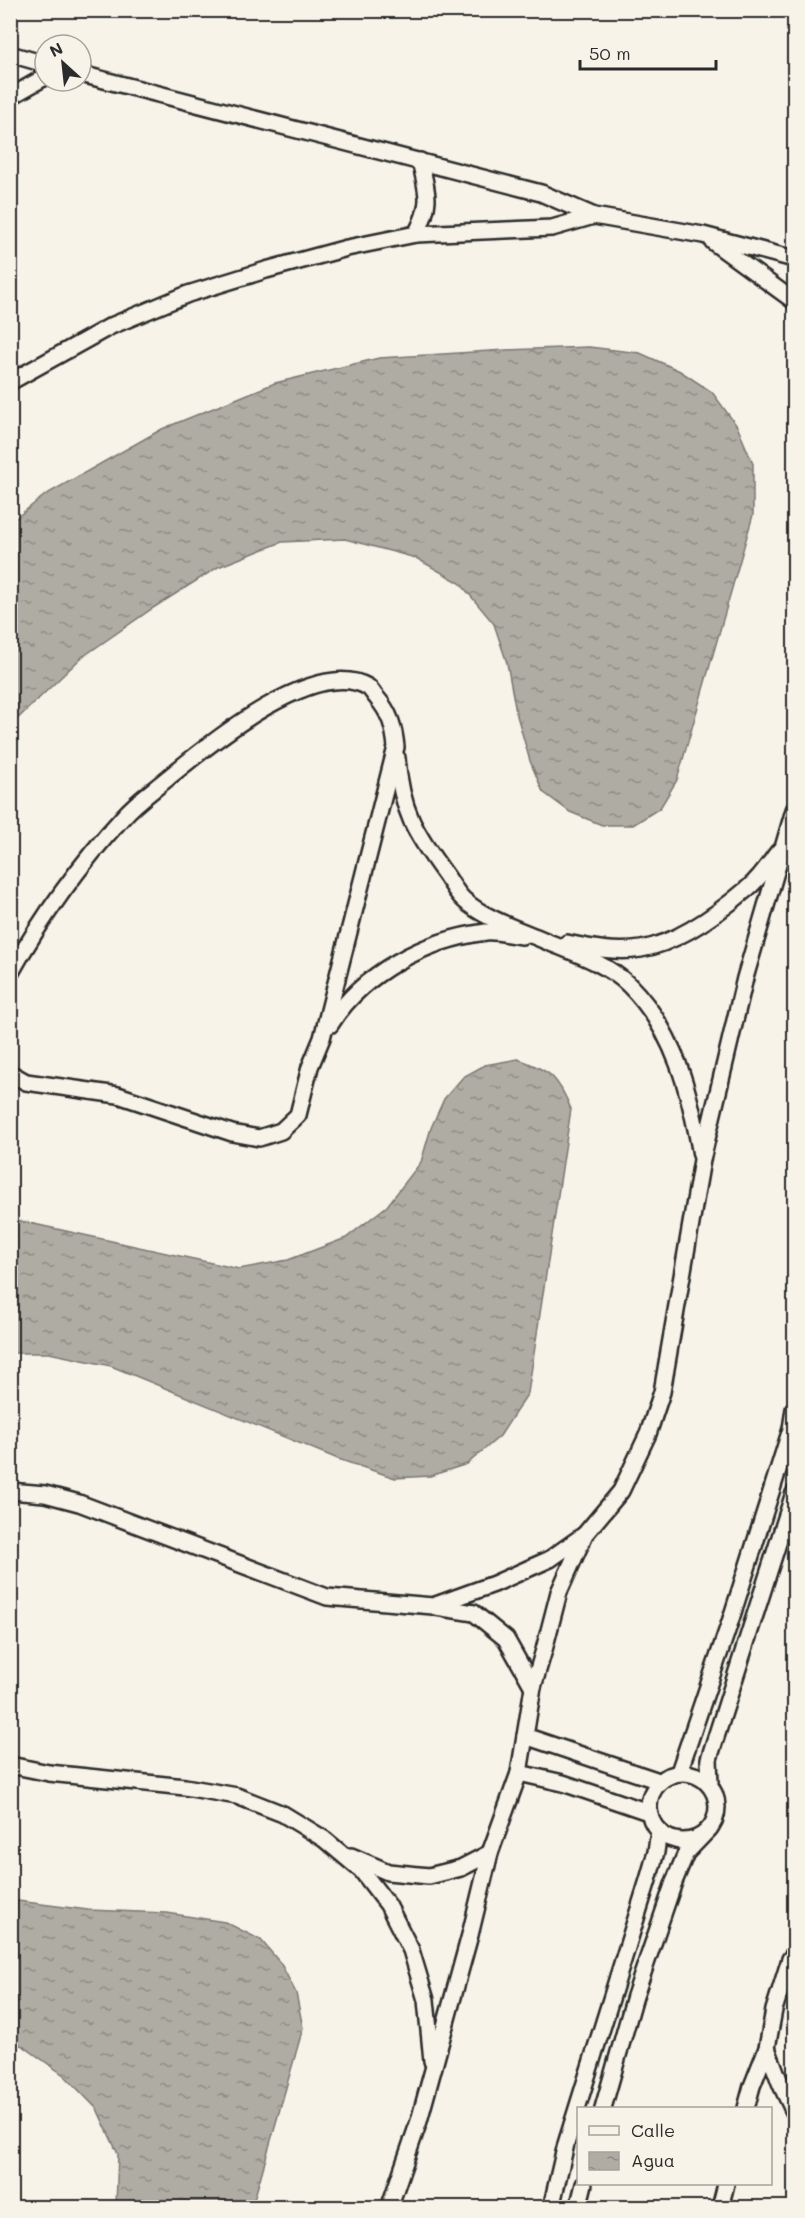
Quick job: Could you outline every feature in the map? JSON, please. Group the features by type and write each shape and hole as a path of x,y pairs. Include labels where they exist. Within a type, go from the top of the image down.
{"street":[{"path":"10,54 33,61"},
{"path":"93,77 541,193 594,216 703,235 795,259"},
{"path":"10,97 33,84"},
{"path":"416,234 426,214 428,194 420,161"},
{"path":"10,382 111,326 188,294 289,263 346,248 416,234 552,228 594,216"},
{"path":"703,235 795,301"},
{"path":"10,974 75,874 126,813 193,757 263,708 293,692 320,683 346,681 368,688 392,718 404,807 417,833 464,900 489,916 602,965 628,984 645,1004 676,1055 688,1090 702,1160"},
{"path":"10,1073 26,1082 118,1095 232,1133 260,1138 281,1131 298,1116 310,1067 322,1038 396,747"},
{"path":"433,1606 494,1584 532,1567 550,1558 585,1534 621,1491 648,1434 662,1392 702,1160 745,978 795,810"},
{"path":"322,1038 341,1006 372,978 408,955 451,940 488,932 537,938 599,950 640,949 667,941 704,921 749,887 782,848"},
{"path":"679,1772 730,1622 791,1429 795,1409"},
{"path":"10,1491 45,1494 79,1503 327,1597 433,1606 474,1613 506,1639 532,1688"},
{"path":"710,1784 709,1759 795,1493"},
{"path":"389,2208 419,2121 490,1853 519,1773 532,1688 559,1592 585,1534"},
{"path":"525,1736 659,1781"},
{"path":"10,1765 49,1773 185,1787 237,1796 283,1814 336,1849 361,1870 388,1905 411,1950 426,2000 433,2070"},
{"path":"604,2107 635,1996 674,1882 687,1853 710,1828 716,1818 718,1806 716,1795 710,1784 701,1777 679,1772 659,1781 652,1790 648,1812 658,1831 668,1838 679,1841 701,1836 710,1828"},
{"path":"519,1773 563,1783 648,1812"},
{"path":"577,2107 648,1880 658,1831"},
{"path":"336,1849 388,1872 429,1876 461,1868 490,1853"},
{"path":"747,2107 767,2048 774,2010 790,1959 795,1954"},
{"path":"767,2048 780,2085 795,2112"},
{"path":"551,2208 577,2109"},
{"path":"578,2208 584,2185"},
{"path":"720,2208 726,2185"}],"water":[{"path":"589,347 640,353 680,371 712,392 737,426 753,464 753,515 677,780 660,808 633,825 602,825 570,812 543,792 530,761 516,712 507,663 494,624 460,583 416,558 345,539 282,542 218,567 153,608 81,658 11,725 11,522 45,495 162,429 275,383 379,358"},
{"path":"518,1059 552,1076 562,1089 571,1109 528,1393 500,1436 467,1464 430,1476 395,1478 338,1459 111,1366 49,1353 11,1353 11,1219 239,1269 288,1260 346,1238 387,1206 421,1162 431,1128 444,1099 463,1077 485,1065"},
{"path":"10,1900 88,1910 167,1913 225,1922 261,1940 281,1964 296,1993 303,2028 252,2207 116,2207 118,2154 97,2109 65,2076 23,2046 11,2042"}]}
